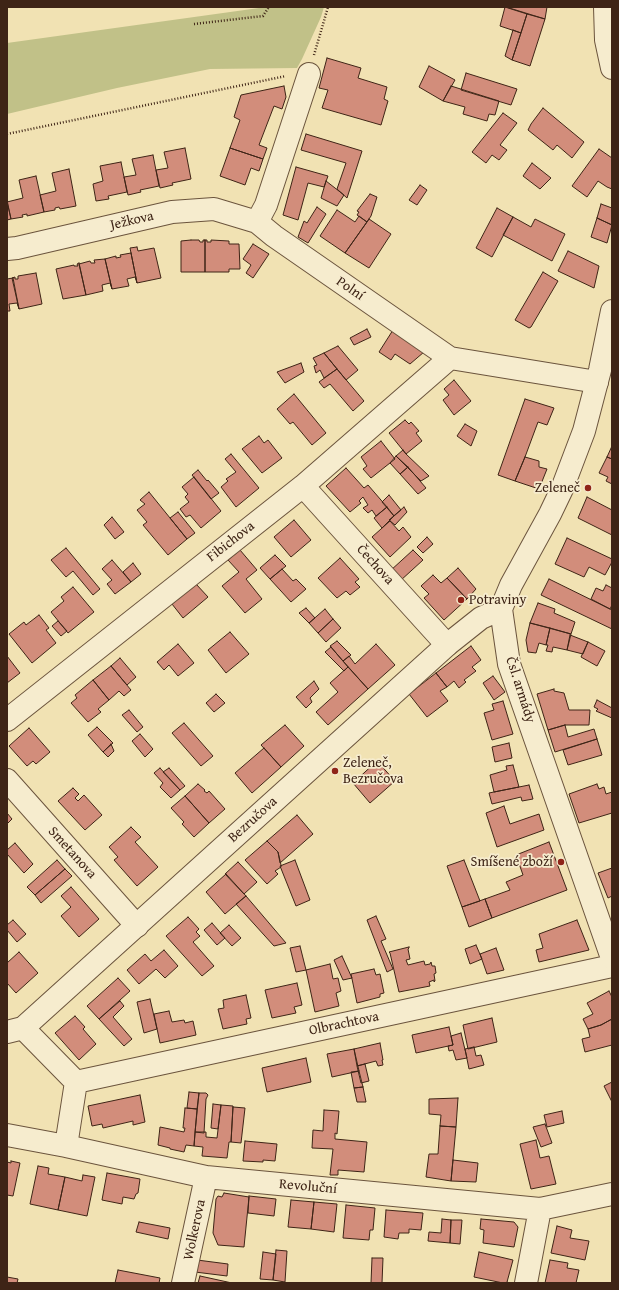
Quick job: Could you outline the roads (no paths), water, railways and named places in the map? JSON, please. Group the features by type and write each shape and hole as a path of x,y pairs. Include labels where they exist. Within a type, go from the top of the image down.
{"street":[{"path":"605,7 606,40 612,68"},
{"path":"257,222 266,205 309,74"},
{"name":"Ježkova","path":"7,249 17,248 172,212 214,209 257,222"},
{"name":"Polní","path":"257,222 274,236 450,358 605,386"},
{"path":"501,609 511,585 562,489 584,431 605,386 612,311"},
{"name":"Fibichova","path":"7,720 303,486 450,358"},
{"name":"Čechova","path":"303,486 447,645"},
{"name":"Bezručova","path":"15,1030 137,926 447,645 481,618 501,609"},
{"name":"Čsl. armády","path":"501,609 509,664 612,958"},
{"name":"Smetanova","path":"7,780 137,926"},
{"name":"Olbrachtova","path":"76,1082 612,966"},
{"path":"15,1030 76,1082 66,1146"},
{"name":"Revoluční","path":"7,1135 66,1146 206,1177 540,1209 612,1194"},
{"name":"Wolkerova","path":"183,1283 206,1177"},
{"path":"526,1283 540,1209"}],"place":[{"name":"Zeleneč","path":"588,488"},
{"name":"Potraviny","path":"461,600"},
{"name":"Zeleneč, Bezručova","path":"335,771"},
{"name":"Smíšené zboží","path":"561,862"}]}
